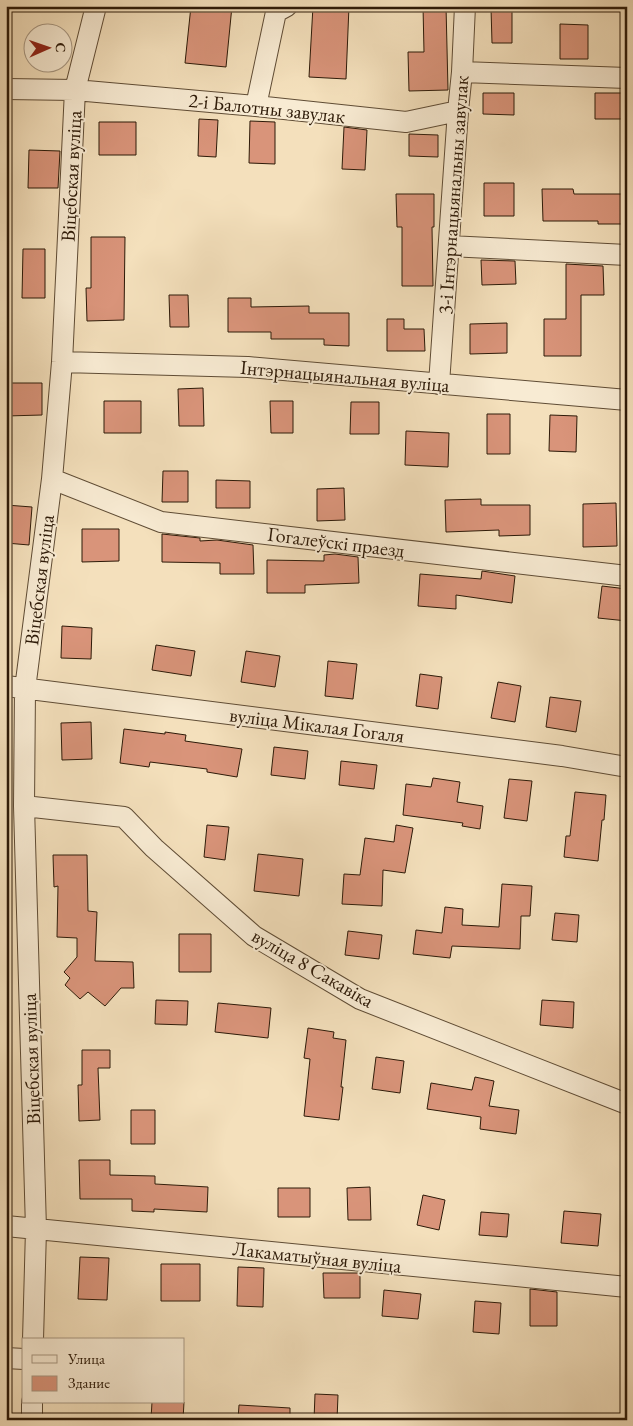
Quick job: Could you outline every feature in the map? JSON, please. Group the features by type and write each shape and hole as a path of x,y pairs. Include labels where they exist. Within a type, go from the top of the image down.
{"street":[{"name":"Віцебская вуліца","path":"33,1338 36,1229 24,806 16,688 52,479 62,362 75,90 96,6"},
{"path":"256,106 276,12 287,6"},
{"name":"3-і Інтэрнацыянальны завулак","path":"439,384 462,72 465,6"},
{"path":"462,72 627,78"},
{"path":"6,89 75,90"},
{"name":"2-і Балотны завулак","path":"75,90 406,122 458,111"},
{"path":"449,246 627,255"},
{"name":"Інтэрнацыянальная вуліца","path":"62,362 248,367 627,400"},
{"name":"Гогалеўскі праезд","path":"52,479 160,522 627,576"},
{"name":"вуліца Мікалая Гогаля","path":"16,688 562,756 627,767"},
{"name":"вуліца 8 Сакавіка","path":"24,806 124,817 154,848 254,936 360,1000 627,1104"},
{"name":"Лакаматыўная вуліца","path":"6,1226 627,1287"},
{"path":"6,1358 22,1358"},
{"path":"32,1404 32,1420"}],"building":[{"path":"191,6 232,6 226,67 185,63"},
{"path":"313,6 349,6 346,79 309,77"},
{"path":"423,6 446,6 448,90 409,91 408,52 424,52"},
{"path":"512,7 512,43 492,43 491,8"},
{"path":"560,24 588,25 588,59 560,59"},
{"path":"483,93 514,93 514,115 483,114"},
{"path":"595,93 627,93 627,119 595,119"},
{"path":"199,119 218,120 216,157 198,156"},
{"path":"250,121 275,122 275,164 249,163"},
{"path":"99,122 136,122 136,155 99,155"},
{"path":"344,127 367,130 365,170 342,169"},
{"path":"409,134 438,135 438,157 409,156"},
{"path":"29,150 60,151 58,188 28,188"},
{"path":"484,183 514,183 514,216 484,216"},
{"path":"542,189 573,189 574,194 623,194 623,224 598,224 598,221 543,221"},
{"path":"396,194 434,194 434,227 432,227 433,286 402,286 402,227 397,227"},
{"path":"91,237 125,237 124,320 87,321 86,288 91,288"},
{"path":"23,249 45,249 45,298 22,298"},
{"path":"481,260 515,261 516,284 482,285"},
{"path":"566,264 603,266 604,295 581,295 581,356 544,356 544,319 566,319"},
{"path":"169,295 188,295 189,327 170,327"},
{"path":"228,298 251,298 251,307 309,306 309,313 349,313 349,346 324,345 324,339 271,339 271,332 228,332"},
{"path":"387,319 404,319 404,329 424,329 425,351 387,351"},
{"path":"507,323 507,353 470,354 470,324"},
{"path":"6,383 42,383 42,415 6,416"},
{"path":"203,388 204,426 179,426 178,389"},
{"path":"104,401 141,401 141,433 104,433"},
{"path":"270,401 293,401 293,433 271,433"},
{"path":"351,402 379,402 379,434 350,434"},
{"path":"487,414 510,414 510,454 487,454"},
{"path":"550,415 577,416 576,452 549,451"},
{"path":"406,431 449,433 448,467 405,465"},
{"path":"163,471 188,471 188,502 162,502"},
{"path":"216,480 250,481 250,508 216,508"},
{"path":"344,488 345,520 317,521 317,489"},
{"path":"481,499 481,505 530,505 530,535 499,536 499,530 446,532 445,500"},
{"path":"616,503 617,546 583,547 583,504"},
{"path":"6,505 32,507 29,545 6,543"},
{"path":"82,529 119,529 119,561 82,562"},
{"path":"162,534 200,538 200,541 217,540 253,545 254,574 220,574 220,563 162,562"},
{"path":"335,554 358,557 359,583 305,585 305,593 267,593 267,560 324,561 324,555"},
{"path":"482,571 515,576 512,603 456,595 456,609 418,606 420,574 481,579"},
{"path":"602,586 627,589 627,621 598,618"},
{"path":"62,626 92,628 91,659 61,658"},
{"path":"156,645 195,651 191,676 152,670"},
{"path":"246,651 280,656 275,687 241,682"},
{"path":"328,661 357,664 353,699 325,696"},
{"path":"420,674 442,677 438,709 416,706"},
{"path":"498,682 521,686 515,722 491,718"},
{"path":"550,697 581,701 576,732 546,727"},
{"path":"91,722 92,759 62,760 61,723"},
{"path":"124,729 186,735 185,741 242,749 237,777 207,772 207,769 150,762 149,767 120,763"},
{"path":"274,747 308,751 305,779 271,775"},
{"path":"341,761 377,765 374,789 339,785"},
{"path":"433,778 460,782 457,802 483,806 480,829 462,826 463,823 403,815 406,784 431,787"},
{"path":"509,779 532,781 527,821 504,818"},
{"path":"575,792 606,795 598,861 564,857 566,836 570,836"},
{"path":"207,825 229,827 225,860 204,857"},
{"path":"396,825 413,828 405,873 383,870 382,906 342,904 344,874 360,875 365,838 394,842"},
{"path":"258,854 303,859 299,896 254,891"},
{"path":"53,855 87,855 88,911 97,912 95,961 133,962 134,988 121,988 105,1006 88,992 80,999 65,985 70,978 64,972 77,957 77,938 57,937 58,886 54,887"},
{"path":"502,884 532,886 530,916 521,916 520,949 452,946 450,958 413,954 416,930 442,933 445,907 463,909 462,925 499,927"},
{"path":"555,913 579,915 577,942 552,940"},
{"path":"348,931 382,935 379,959 345,955"},
{"path":"179,934 211,934 211,972 179,972"},
{"path":"156,1000 188,1001 187,1025 155,1024"},
{"path":"542,1000 574,1002 573,1028 540,1025"},
{"path":"218,1003 271,1008 268,1038 215,1032"},
{"path":"308,1028 334,1032 333,1038 346,1040 339,1120 304,1116 310,1059 304,1058"},
{"path":"82,1050 110,1050 110,1068 98,1068 100,1120 79,1121 78,1085 82,1085"},
{"path":"376,1057 404,1061 400,1093 372,1089"},
{"path":"475,1077 494,1081 489,1106 519,1110 516,1134 480,1129 481,1117 427,1109 431,1083 472,1090"},
{"path":"131,1110 155,1110 155,1144 131,1144"},
{"path":"79,1160 110,1160 110,1175 155,1176 155,1184 208,1187 207,1212 154,1209 154,1212 132,1211 132,1199 80,1199"},
{"path":"370,1187 371,1220 348,1220 347,1188"},
{"path":"278,1188 310,1188 310,1217 278,1217"},
{"path":"423,1195 445,1200 439,1230 417,1225"},
{"path":"564,1211 601,1214 598,1246 561,1243"},
{"path":"481,1212 509,1214 507,1237 479,1235"},
{"path":"80,1257 109,1258 107,1300 78,1299"},
{"path":"161,1264 200,1264 200,1301 161,1301"},
{"path":"238,1267 264,1268 263,1307 237,1306"},
{"path":"323,1273 360,1273 360,1298 324,1298"},
{"path":"530,1289 557,1292 557,1326 530,1326"},
{"path":"384,1290 421,1294 418,1319 382,1316"},
{"path":"475,1301 501,1303 499,1334 473,1332"},
{"path":"315,1394 338,1395 337,1420 314,1420"},
{"path":"152,1404 184,1404 183,1420 151,1419"},
{"path":"239,1405 290,1408 290,1420 238,1420"}]}
